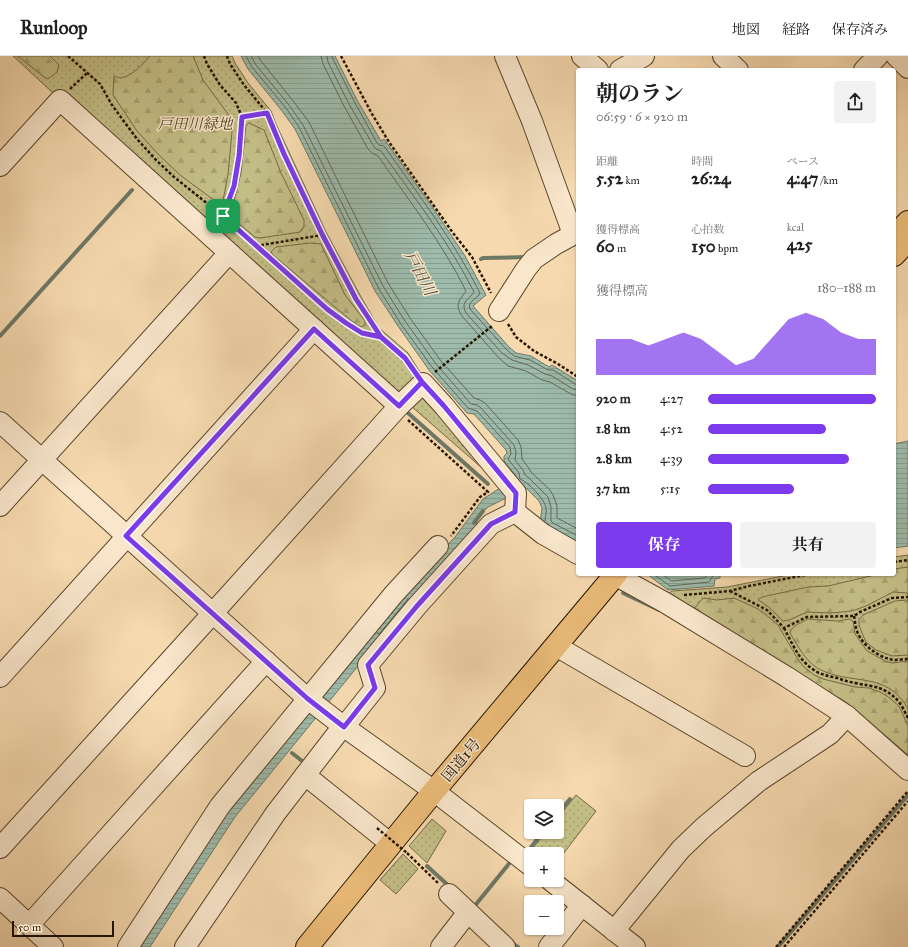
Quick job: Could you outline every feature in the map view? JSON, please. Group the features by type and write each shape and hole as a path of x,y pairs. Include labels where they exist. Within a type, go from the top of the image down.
{"highway":[{"path":"896,235 908,222"},
{"path":"896,253 908,240"},
{"name":"国道1号","path":"307,947 399,849 434,792 613,576"}],"street":[{"path":"498,316 526,269 534,259 543,252 576,233 505,56"},
{"path":"582,56 596,68"},
{"path":"623,68 644,56"},
{"path":"866,68 878,56"},
{"path":"896,56 908,68"},
{"path":"0,166 60,100 314,329 397,407"},
{"path":"0,506 229,252"},
{"path":"0,676 314,329"},
{"path":"0,848 397,407 427,379 444,406 543,534 576,553"},
{"path":"0,422 315,704 524,861"},
{"path":"185,947 275,814 343,726 375,688 368,665 417,606 491,524 512,495"},
{"path":"128,947 220,806 315,704 393,595 438,546"},
{"path":"618,576 787,677 847,716 908,770"},
{"path":"556,646 745,756"},
{"path":"29,925 266,661"},
{"path":"614,931 681,849 704,826 759,781 830,734 847,716"},
{"path":"305,775 399,849"},
{"path":"559,887 635,947"},
{"path":"449,894 505,947"},
{"path":"0,898 53,947"},
{"path":"549,947 582,905"},
{"path":"441,947 468,912"}],"path":[{"path":"68,56 100,84 112,105 137,140 174,177 223,216 327,309 362,333 381,337"},
{"path":"204,56 207,64 220,85 236,103 242,117 239,156 234,186 223,216"},
{"path":"227,56 230,64 244,85 267,113 284,154 322,234 356,299 381,337 427,379 498,316"},
{"path":"341,56 389,142 472,257 484,280 498,316 516,337 534,351 576,376"},
{"path":"60,100 87,73"},
{"path":"242,117 267,113"},
{"path":"256,246 322,234"},
{"path":"397,407 488,492 480,497 445,543 438,546"},
{"path":"896,562 908,560"},
{"path":"664,602 676,596 730,591 800,576"},
{"path":"730,591 767,610 784,628 804,662 814,670 824,675 882,689 900,703 908,718"},
{"path":"784,628 807,617 854,616 892,598 908,597"},
{"path":"854,616 856,630 864,644 877,654 891,660 908,659"},
{"path":"776,947 908,791"},
{"path":"784,947 908,801"},
{"path":"377,828 449,894"}],"green space":[{"name":"戸田川緑地","path":"13,56 232,56 248,83 271,111 326,232 379,328 408,353 423,377 498,482 54,94"},
{"path":"18,56 50,56 59,65 57,72 48,79"},
{"path":"150,56 193,56 203,80 233,121 228,174 223,201 218,203 180,175 159,155 137,131 113,95 114,76 121,78 129,75"},
{"path":"249,123 264,130 281,173 304,220 304,227 300,232 260,238 255,237 232,218 231,213 241,173 246,125"},
{"path":"310,243 321,244 345,295 365,321 365,325 361,327 353,322 271,252 276,247"},
{"path":"908,555 908,757 662,598 672,591 727,587 783,576 896,576 896,557"},
{"path":"908,567 908,593 893,592 866,606 852,611 831,613 807,612 783,621 758,600 762,597 808,587 828,586 870,576 896,576 896,569"},
{"path":"704,598 717,600 734,598 758,609 778,625 803,666 814,675 823,679 855,687 869,688 887,696 899,706 908,726 908,755 846,702 695,614 695,608"},
{"path":"895,601 908,601 908,655 892,656 876,650 866,642 859,625 859,620 863,615"},
{"path":"808,619 838,621 849,619 853,621 855,634 867,651 885,661 892,663 908,661 908,709 899,697 890,689 868,681 831,674 814,666 802,653 790,633 795,626"},
{"path":"576,795 596,811 564,853 564,847 534,847 540,839 564,839 564,810"},
{"path":"432,819 446,831 427,863 409,846"},
{"path":"403,854 418,869 396,894 380,880"}],"water":[{"name":"戸田川","path":"241,56 335,56 357,100 381,141 384,139 465,256 486,295 473,306 516,353 531,356 549,367 552,365 576,380 576,545 540,523 542,508 539,501 522,484 508,497 488,507 476,519 480,525 402,612 235,817 150,947 137,947 225,809 395,601 455,537 483,499 516,476 504,461 504,456 507,453 506,450 474,414 467,413 429,370 398,326 375,291 295,129 248,69"},
{"path":"908,441 908,546 896,548 896,444"},
{"path":"650,576 720,576 720,578 715,579 714,586 668,590"}],"waterway":[{"path":"0,336 132,190"},
{"path":"481,259 527,257"},
{"path":"408,413 488,484"},
{"path":"474,523 483,511"},
{"path":"623,593 659,610"},
{"path":"292,753 306,764"},
{"path":"778,947 908,795"},
{"path":"564,806 570,799"},
{"path":"531,847 537,839"},
{"path":"473,908 512,860"},
{"path":"427,866 450,887"},
{"path":"510,942 518,947"}],"route":[{"path":"223,216 234,186 239,156 242,117 267,113 284,154 322,234 356,299 381,337 405,358 422,382 444,406 516,493 515,512 491,524 417,606 368,665 375,688 344,727 308,699 126,536 314,329 399,406 422,382 405,358 381,337 362,333 327,309 223,216"}]}
